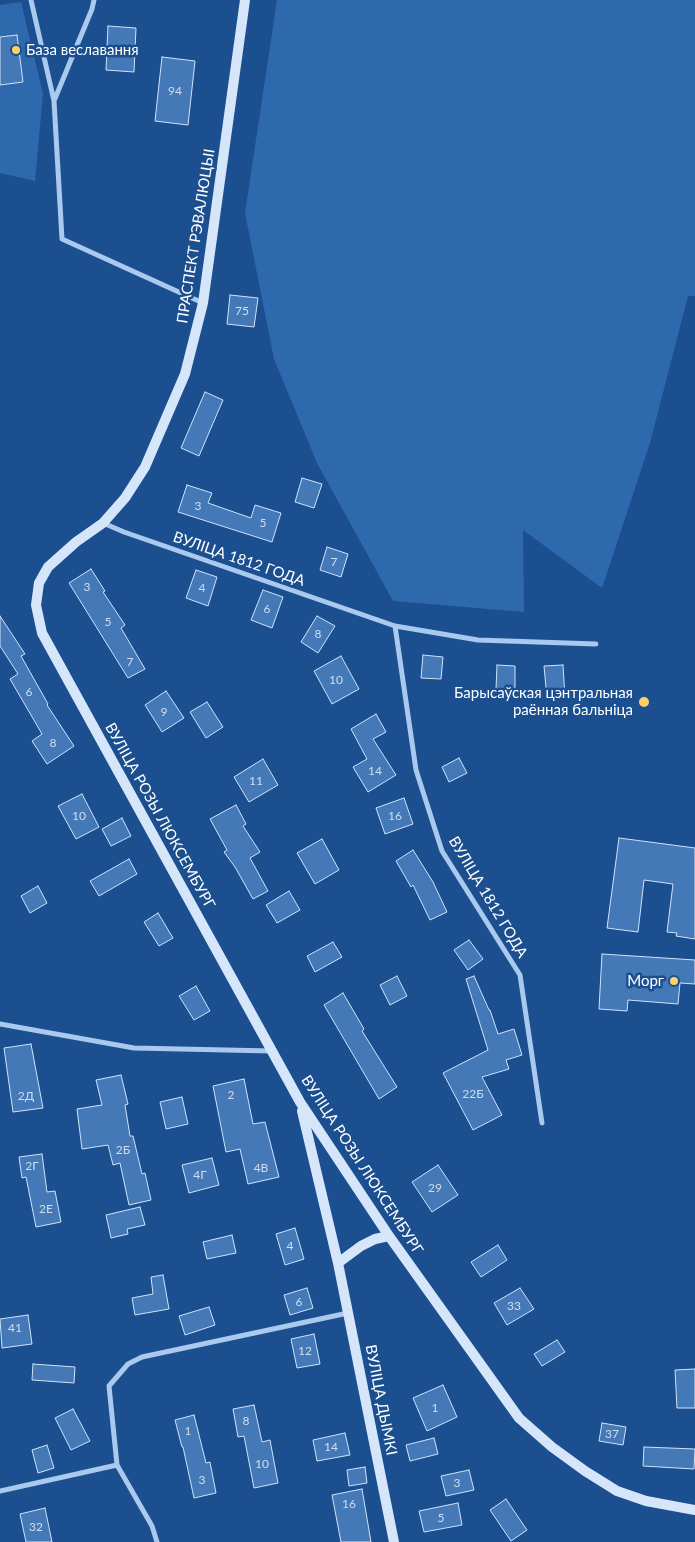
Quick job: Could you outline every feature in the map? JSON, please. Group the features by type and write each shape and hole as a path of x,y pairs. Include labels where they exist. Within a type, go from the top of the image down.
{"main road":[{"name":"ПРАСПЕКТ РЭВАЛЮЦЫІ","path":"36,605 39,583 48,567 76,542 103,523 126,498 145,467 185,374 203,303 245,0"},
{"name":"ВУЛІЦА РОЗЫ ЛЮКСЕМБУРГ","path":"36,605 42,633 300,1102 389,1236 519,1418 552,1447 585,1472 617,1492 646,1501 695,1510"},
{"name":"ВУЛІЦА ДЫМКІ","path":"300,1102 338,1264 394,1542"},
{"path":"338,1264 361,1246 389,1236"}],"street":[{"path":"31,0 54,101 62,239 203,303"},
{"path":"54,101 94,0"},
{"name":"ВУЛІЦА 1812 ГОДА","path":"103,523 124,532 395,626 478,640 596,644"},
{"name":"ВУЛІЦА 1812 ГОДА","path":"395,626 416,770 442,851 520,975 542,1123"},
{"path":"0,1024 134,1048 272,1051"},
{"path":"157,1542 152,1526 117,1465 109,1386 128,1364 142,1357 348,1313"},
{"path":"0,1491 117,1465"}],"shaded area":[{"path":"277,0 695,0 695,296 688,296 650,443 602,588 523,530 524,612 393,601 317,463 274,359 245,213"},
{"name":"База веславання","path":"21,2 43,94 35,181 0,173 0,5"}],"building":[{"path":"108,26 136,28 134,72 106,70"},
{"path":"17,35 23,82 0,85 0,37"},
{"path":"162,57 195,61 188,125 155,121"},
{"path":"230,295 258,298 254,327 227,324"},
{"path":"205,392 223,400 199,456 181,448"},
{"path":"302,478 322,484 314,508 295,502"},
{"path":"187,485 212,493 208,503 251,518 255,505 281,513 272,542 178,512"},
{"path":"327,547 348,554 341,577 320,570"},
{"path":"91,569 105,591 103,592 125,625 121,628 145,669 128,678 69,583"},
{"path":"196,570 217,577 208,606 186,598"},
{"path":"263,590 283,597 272,628 251,620"},
{"path":"0,616 25,654 21,656 47,705 74,746 47,764 32,741 42,734 10,679 18,674 0,646"},
{"path":"317,616 335,626 318,653 301,642"},
{"path":"423,655 443,657 441,679 421,678"},
{"path":"341,656 359,689 332,704 314,671"},
{"path":"497,665 515,666 515,690 496,689"},
{"path":"563,665 565,698 547,699 544,666"},
{"path":"166,691 184,718 162,732 145,705"},
{"path":"207,702 223,727 206,738 190,712"},
{"path":"376,714 386,732 373,739 396,775 368,792 353,767 367,759 351,729"},
{"path":"459,758 467,773 449,782 442,767"},
{"path":"263,759 278,785 249,802 234,777"},
{"path":"82,794 99,827 76,839 58,806"},
{"path":"404,798 413,824 385,834 376,808"},
{"path":"236,805 246,824 243,826 260,852 250,858 268,891 253,899 224,852 227,850 210,819"},
{"path":"122,818 131,836 111,846 102,829"},
{"path":"619,838 695,848 695,939 676,936 677,933 667,932 673,884 644,880 638,932 607,928"},
{"path":"322,839 339,870 315,884 297,853"},
{"path":"413,850 433,882 447,912 430,920 413,885 411,887 396,861"},
{"path":"129,859 137,874 99,896 90,881"},
{"path":"38,886 47,903 30,913 21,896"},
{"path":"289,891 300,910 277,923 266,905"},
{"path":"158,913 173,938 159,946 144,922"},
{"path":"469,940 483,959 468,970 454,950"},
{"path":"333,942 342,957 315,972 307,956"},
{"name":"Морг","path":"602,954 695,960 695,984 680,983 678,1004 628,1000 627,1011 599,1009"},
{"path":"397,976 407,996 390,1005 380,985"},
{"path":"474,976 490,1010 498,1034 514,1029 522,1055 506,1060 509,1069 482,1077 502,1115 473,1130 443,1073 488,1050 466,979"},
{"path":"196,986 210,1011 194,1020 179,996"},
{"path":"343,993 364,1029 362,1031 397,1087 379,1099 324,1005"},
{"path":"31,1044 43,1108 13,1112 4,1048"},
{"path":"121,1075 128,1104 125,1105 130,1136 133,1136 142,1174 145,1173 151,1200 129,1205 120,1163 113,1165 108,1145 82,1149 77,1109 102,1105 96,1080"},
{"path":"244,1079 253,1124 265,1122 279,1177 248,1184 240,1149 226,1152 213,1086"},
{"path":"182,1097 188,1124 166,1129 160,1102"},
{"path":"42,1154 47,1192 55,1191 61,1222 36,1227 26,1177 22,1178 19,1157"},
{"path":"212,1158 219,1185 189,1193 182,1165"},
{"path":"438,1165 458,1195 432,1212 412,1182"},
{"path":"140,1207 145,1225 127,1229 128,1234 111,1238 106,1215"},
{"path":"295,1228 304,1259 285,1265 276,1234"},
{"path":"232,1235 236,1253 207,1259 203,1242"},
{"path":"498,1245 507,1260 481,1277 471,1262"},
{"path":"163,1275 169,1309 135,1315 132,1298 153,1294 151,1277"},
{"path":"307,1288 313,1308 290,1315 284,1295"},
{"path":"520,1288 534,1309 507,1325 494,1303"},
{"path":"209,1307 215,1325 185,1335 179,1316"},
{"path":"28,1315 32,1344 2,1348 0,1319"},
{"path":"314,1334 320,1364 297,1368 291,1339"},
{"path":"557,1340 565,1352 542,1366 534,1354"},
{"path":"33,1364 75,1367 74,1383 32,1380"},
{"path":"695,1369 695,1408 677,1408 675,1370"},
{"path":"443,1385 457,1417 427,1431 413,1398"},
{"path":"254,1405 262,1442 270,1440 278,1483 254,1488 244,1436 238,1437 233,1409"},
{"path":"73,1409 90,1441 71,1450 55,1418"},
{"path":"194,1415 206,1463 210,1462 216,1493 194,1498 175,1420"},
{"path":"602,1423 626,1427 623,1445 599,1441"},
{"path":"345,1433 350,1455 317,1461 313,1440"},
{"path":"434,1438 438,1454 410,1461 406,1445"},
{"path":"47,1445 54,1468 38,1473 32,1450"},
{"path":"644,1447 695,1449 694,1469 643,1466"},
{"path":"365,1467 367,1483 349,1486 347,1470"},
{"path":"469,1470 474,1490 446,1496 441,1476"},
{"path":"362,1489 371,1542 341,1542 332,1495"},
{"path":"506,1499 527,1530 511,1541 490,1510"},
{"path":"458,1503 462,1525 424,1532 419,1511"},
{"path":"45,1508 52,1542 26,1542 20,1514"}],"place":[{"name":"База веславання","path":"16,50"},
{"name":"Барысаўская цэнтральная раённая бальніца","path":"644,702"},
{"name":"Морг","path":"674,981"}]}
